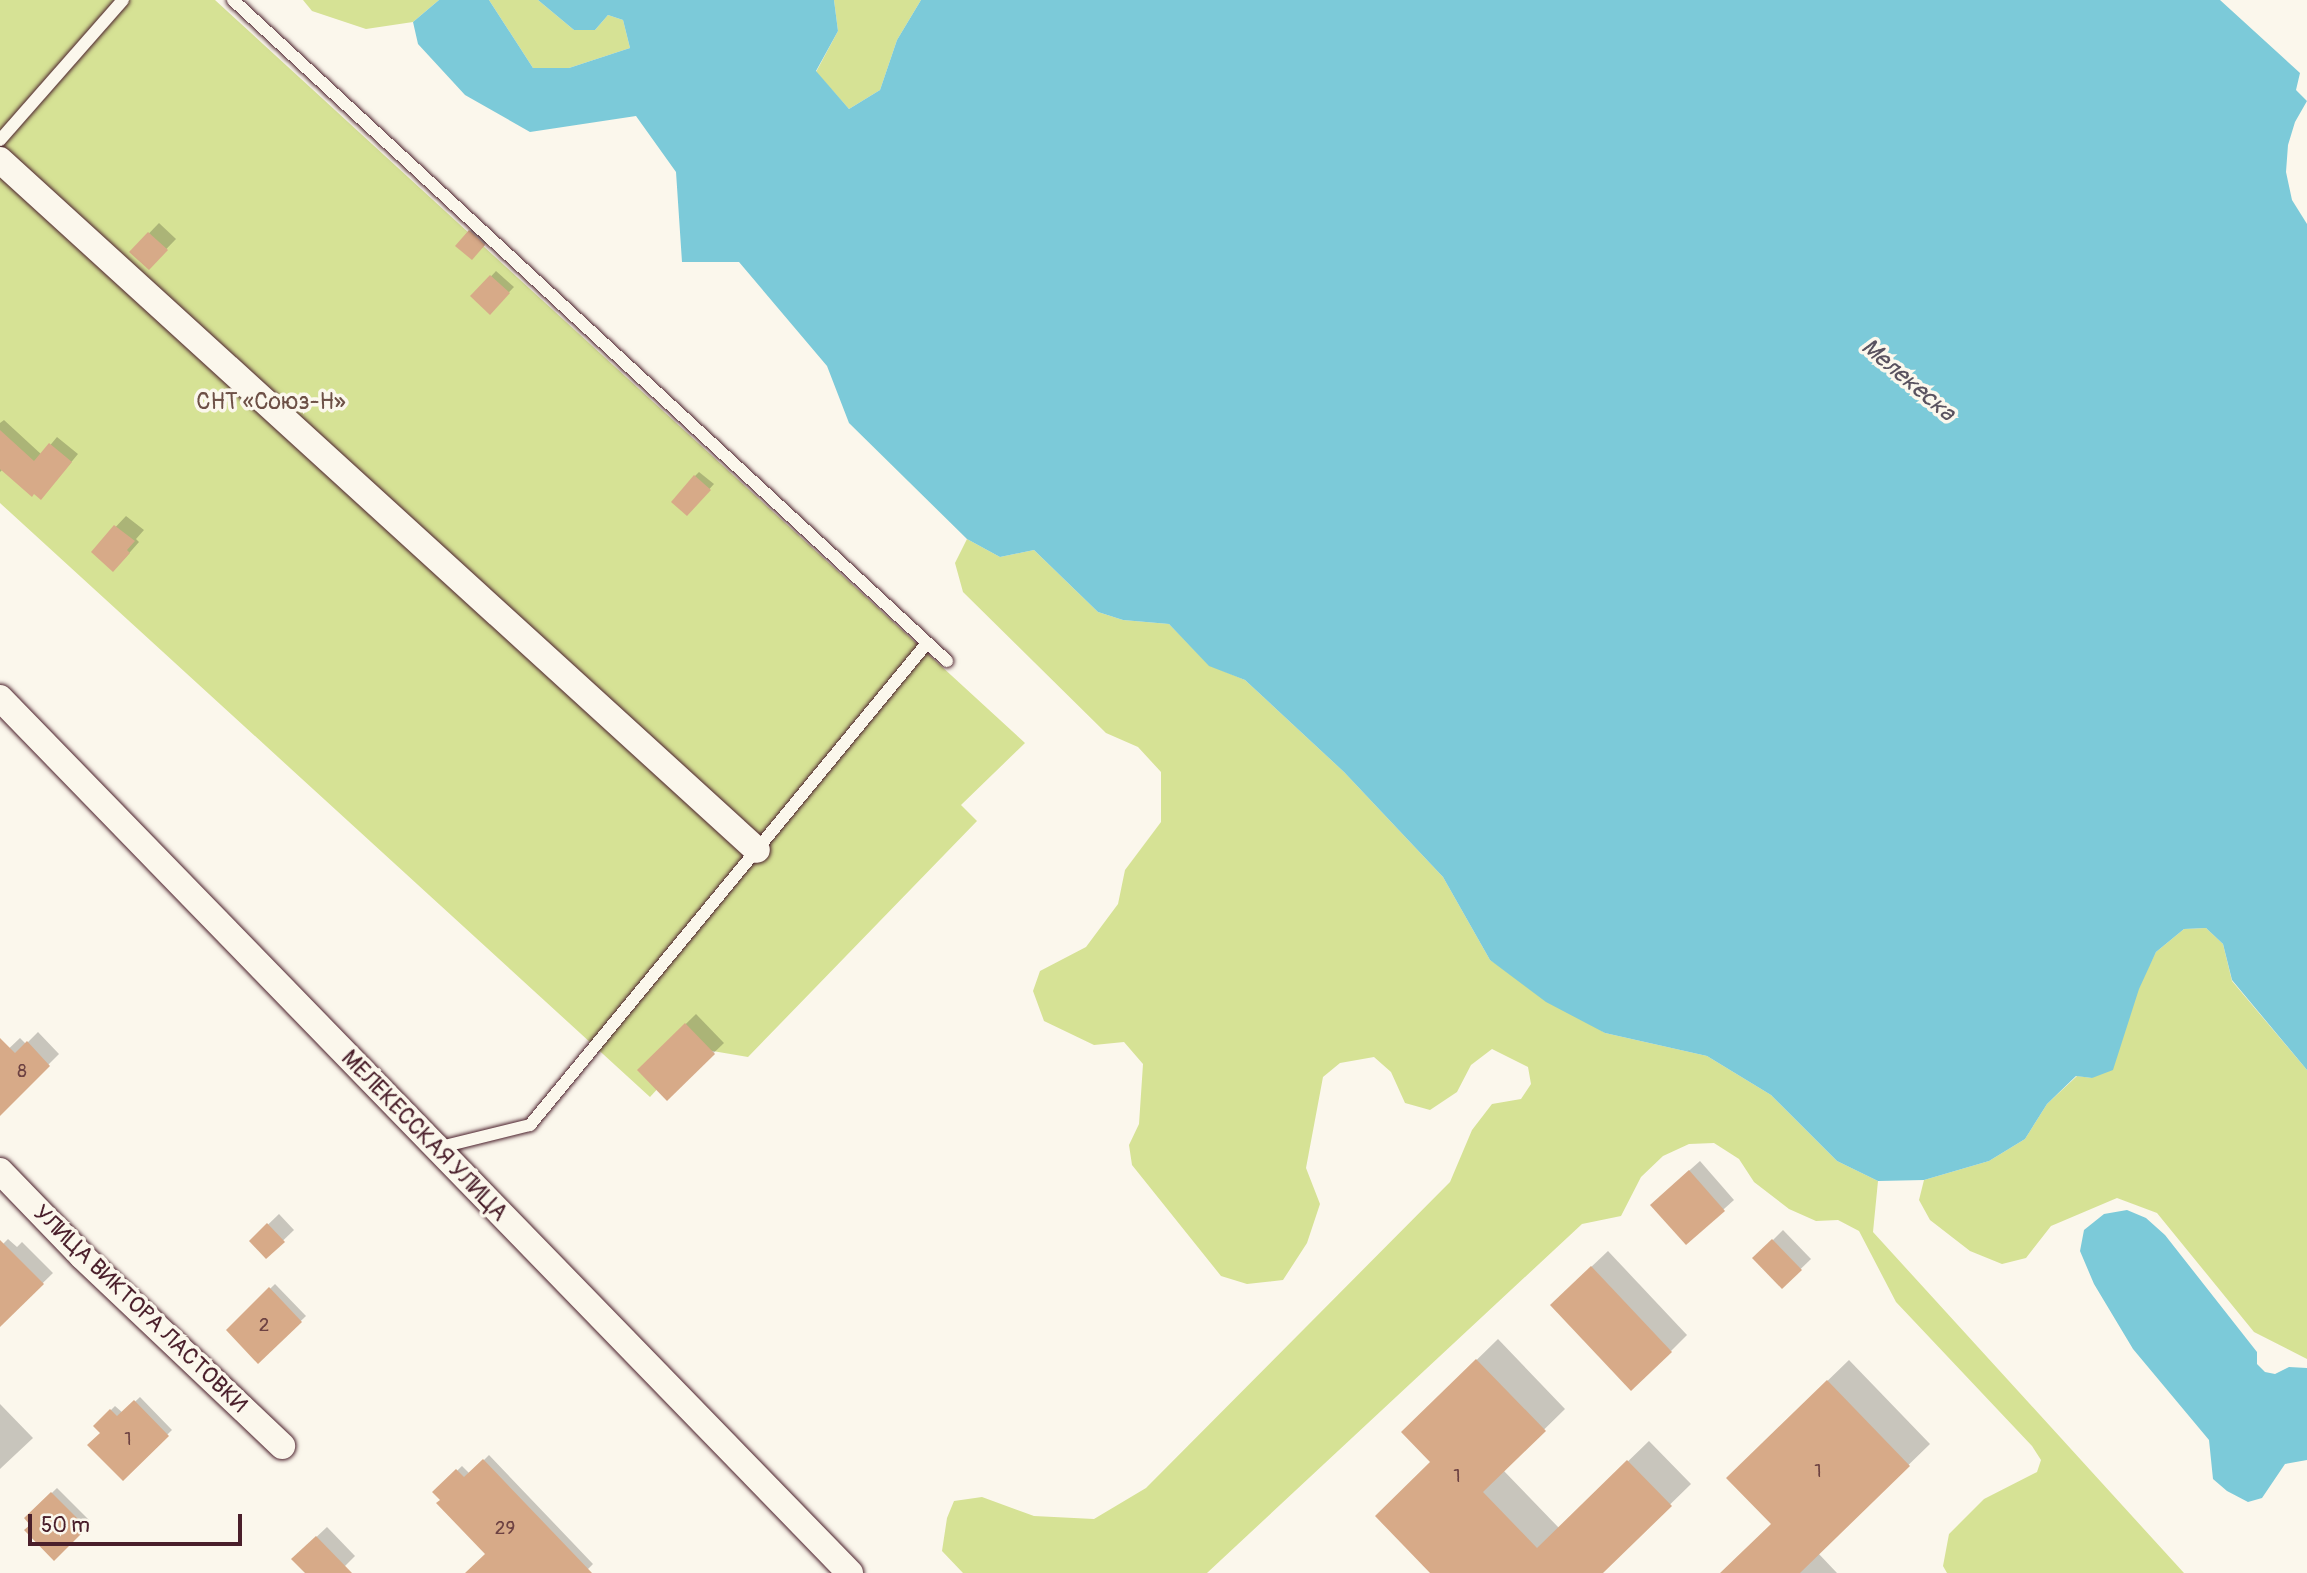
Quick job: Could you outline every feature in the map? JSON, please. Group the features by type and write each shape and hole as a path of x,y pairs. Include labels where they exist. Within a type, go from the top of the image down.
{"street":[{"path":"0,160 757,850"},
{"name":"МЕЛЕКЕССКАЯ УЛИЦА","path":"0,698 850,1573"},
{"name":"УЛИЦА ВИКТОРА ЛАСТОВКИ","path":"0,1171 82,1256 282,1446"}],"lane":[{"path":"0,140 123,0"},
{"path":"233,0 947,661"},
{"path":"436,1148 530,1125 927,643"}],"green space":[{"name":"СНТ «Союз-Н»","path":"0,0 215,0 1025,743 961,805 977,821 748,1057 695,1048 650,1097 0,503"},
{"path":"303,0 439,0 413,22 366,29 312,11"},
{"path":"489,0 538,0 574,30 595,30 608,15 623,20 630,48 569,68 533,68"},
{"path":"834,0 921,0 897,40 880,90 849,109 816,72 838,31"},
{"path":"967,539 1000,557 1034,550 1098,612 1123,620 1169,624 1209,665 1245,680 1344,772 1443,877 1490,960 1605,1033 1707,1056 1771,1095 1837,1161 1878,1181 1873,1232 2184,1573 1947,1573 1943,1566 1949,1534 1984,1499 2037,1472 2041,1460 2032,1446 1896,1302 1859,1231 1838,1220 1816,1221 1789,1209 1754,1182 1739,1159 1714,1143 1689,1144 1663,1156 1641,1177 1621,1216 1582,1224 1207,1573 963,1573 942,1551 947,1518 954,1501 982,1497 1034,1516 1094,1519 1146,1488 1450,1182 1472,1130 1492,1104 1521,1099 1531,1084 1528,1067 1492,1049 1471,1065 1457,1092 1430,1110 1405,1103 1391,1072 1374,1057 1340,1063 1323,1077 1306,1168 1320,1204 1307,1243 1283,1280 1247,1284 1221,1276 1132,1165 1129,1145 1139,1124 1143,1064 1124,1042 1094,1045 1044,1021 1033,991 1040,971 1086,947 1118,904 1125,870 1161,822 1161,772 1138,747 1106,733 963,592 955,563"},
{"path":"2206,928 2223,944 2232,981 2307,1070 2307,1359 2254,1332 2157,1213 2117,1198 2051,1226 2026,1258 2002,1264 1970,1251 1930,1220 1919,1200 1924,1180 1989,1161 2025,1139 2047,1104 2077,1076 2092,1078 2156,952 2184,929"}],"water":[{"name":"Мелекеска","path":"439,0 489,0 533,68 569,68 630,48 623,20 608,15 595,30 574,30 538,0 834,0 838,31 816,71 849,109 880,90 897,40 921,0 2220,0 2300,73 2296,90 2307,101 2295,122 2288,145 2286,172 2292,200 2307,224 2307,1070 2232,980 2223,944 2206,928 2184,929 2156,952 2139,989 2113,1070 2092,1078 2076,1076 2047,1104 2025,1139 1989,1161 1924,1180 1878,1181 1837,1161 1771,1095 1707,1056 1605,1033 1546,1002 1490,960 1443,877 1344,772 1245,680 1209,666 1169,624 1123,620 1098,612 1034,550 1000,557 967,539 849,423 827,366 739,262 682,262 676,172 636,116 530,132 465,95 418,44 413,22"},
{"path":"2127,1210 2146,1218 2165,1235 2257,1352 2257,1364 2265,1372 2275,1374 2289,1367 2307,1368 2307,1460 2285,1464 2262,1498 2248,1502 2227,1491 2213,1479 2209,1440 2133,1349 2094,1284 2080,1251 2084,1230 2104,1214"}],"building":[{"path":"469,230 485,245 472,260 455,246"},
{"path":"148,232 168,250 149,270 129,252"},
{"path":"490,275 510,293 490,315 470,296"},
{"path":"0,430 34,461 49,443 72,462 41,500 34,494 32,497 0,469"},
{"path":"694,475 711,490 687,516 671,502"},
{"path":"114,525 135,541 127,550 130,553 113,572 91,552"},
{"path":"685,1023 715,1054 667,1101 637,1070"},
{"path":"0,1038 15,1053 27,1041 50,1066 0,1116"},
{"path":"1689,1170 1725,1211 1686,1245 1650,1205"},
{"path":"267,1223 285,1242 266,1259 249,1241"},
{"path":"1772,1239 1802,1270 1782,1289 1752,1258"},
{"path":"0,1240 44,1284 0,1327"},
{"path":"1591,1266 1672,1352 1631,1391 1550,1305"},
{"path":"269,1287 302,1322 258,1364 226,1330"},
{"path":"1476,1359 1546,1431 1483,1492 1537,1548 1627,1460 1672,1506 1603,1573 1430,1573 1375,1516 1430,1462 1401,1432"},
{"path":"1827,1380 1910,1466 1800,1573 1720,1573 1771,1524 1726,1478"},
{"path":"134,1400 169,1436 123,1481 87,1445 100,1433 93,1426 110,1409 117,1416"},
{"path":"483,1459 592,1573 465,1573 485,1554 436,1503 440,1500 432,1492 456,1469 464,1477"},
{"path":"51,1492 87,1528 54,1561 24,1530 30,1525 24,1518"},
{"path":"316,1536 352,1573 305,1573 291,1559"}]}
